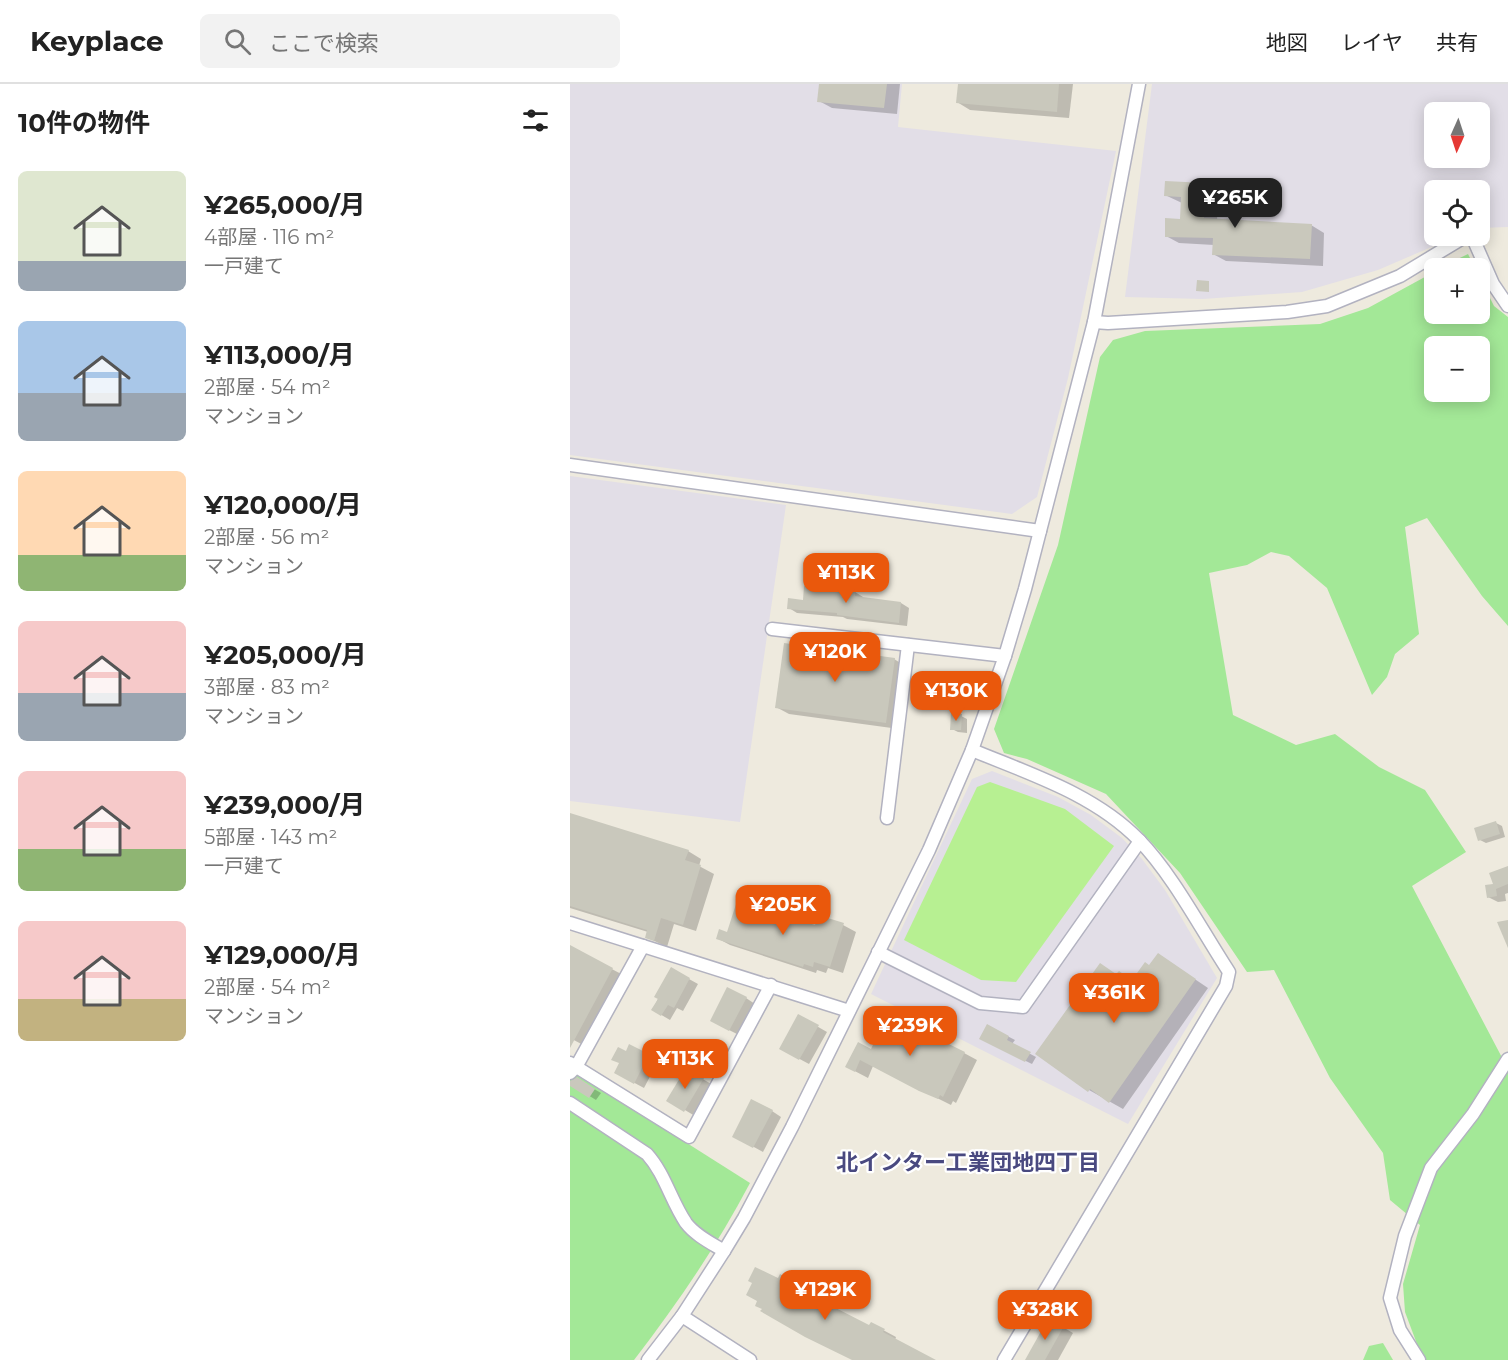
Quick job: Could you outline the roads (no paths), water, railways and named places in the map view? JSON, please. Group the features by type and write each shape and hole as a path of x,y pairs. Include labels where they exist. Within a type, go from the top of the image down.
{"street":[{"path":"648,1360 682,1316 744,1218 792,1127 929,850 972,750 1005,656 1094,322 1139,84"},
{"path":"1094,322 1287,312 1328,306 1400,276 1450,246"},
{"path":"1476,246 1493,284 1508,306"},
{"path":"570,465 1040,531"},
{"path":"772,629 1005,656"},
{"path":"887,818 908,645"},
{"path":"972,750 1076,794 1119,822 1140,841 1163,869 1229,972 1226,986 1004,1360"},
{"path":"878,952 980,1002 1023,1007 1140,841"},
{"path":"570,923 849,1011"},
{"path":"643,946 572,1067 689,1137 771,986"},
{"path":"1419,1360 1400,1330 1390,1298 1405,1236 1431,1168 1473,1114 1508,1059"},
{"path":"570,1103 647,1154 656,1164 687,1224 697,1234 723,1251"},
{"path":"682,1316 750,1360"}],"district":[{"name":"北インター工業団地四丁目","path":"968,1162"}]}
